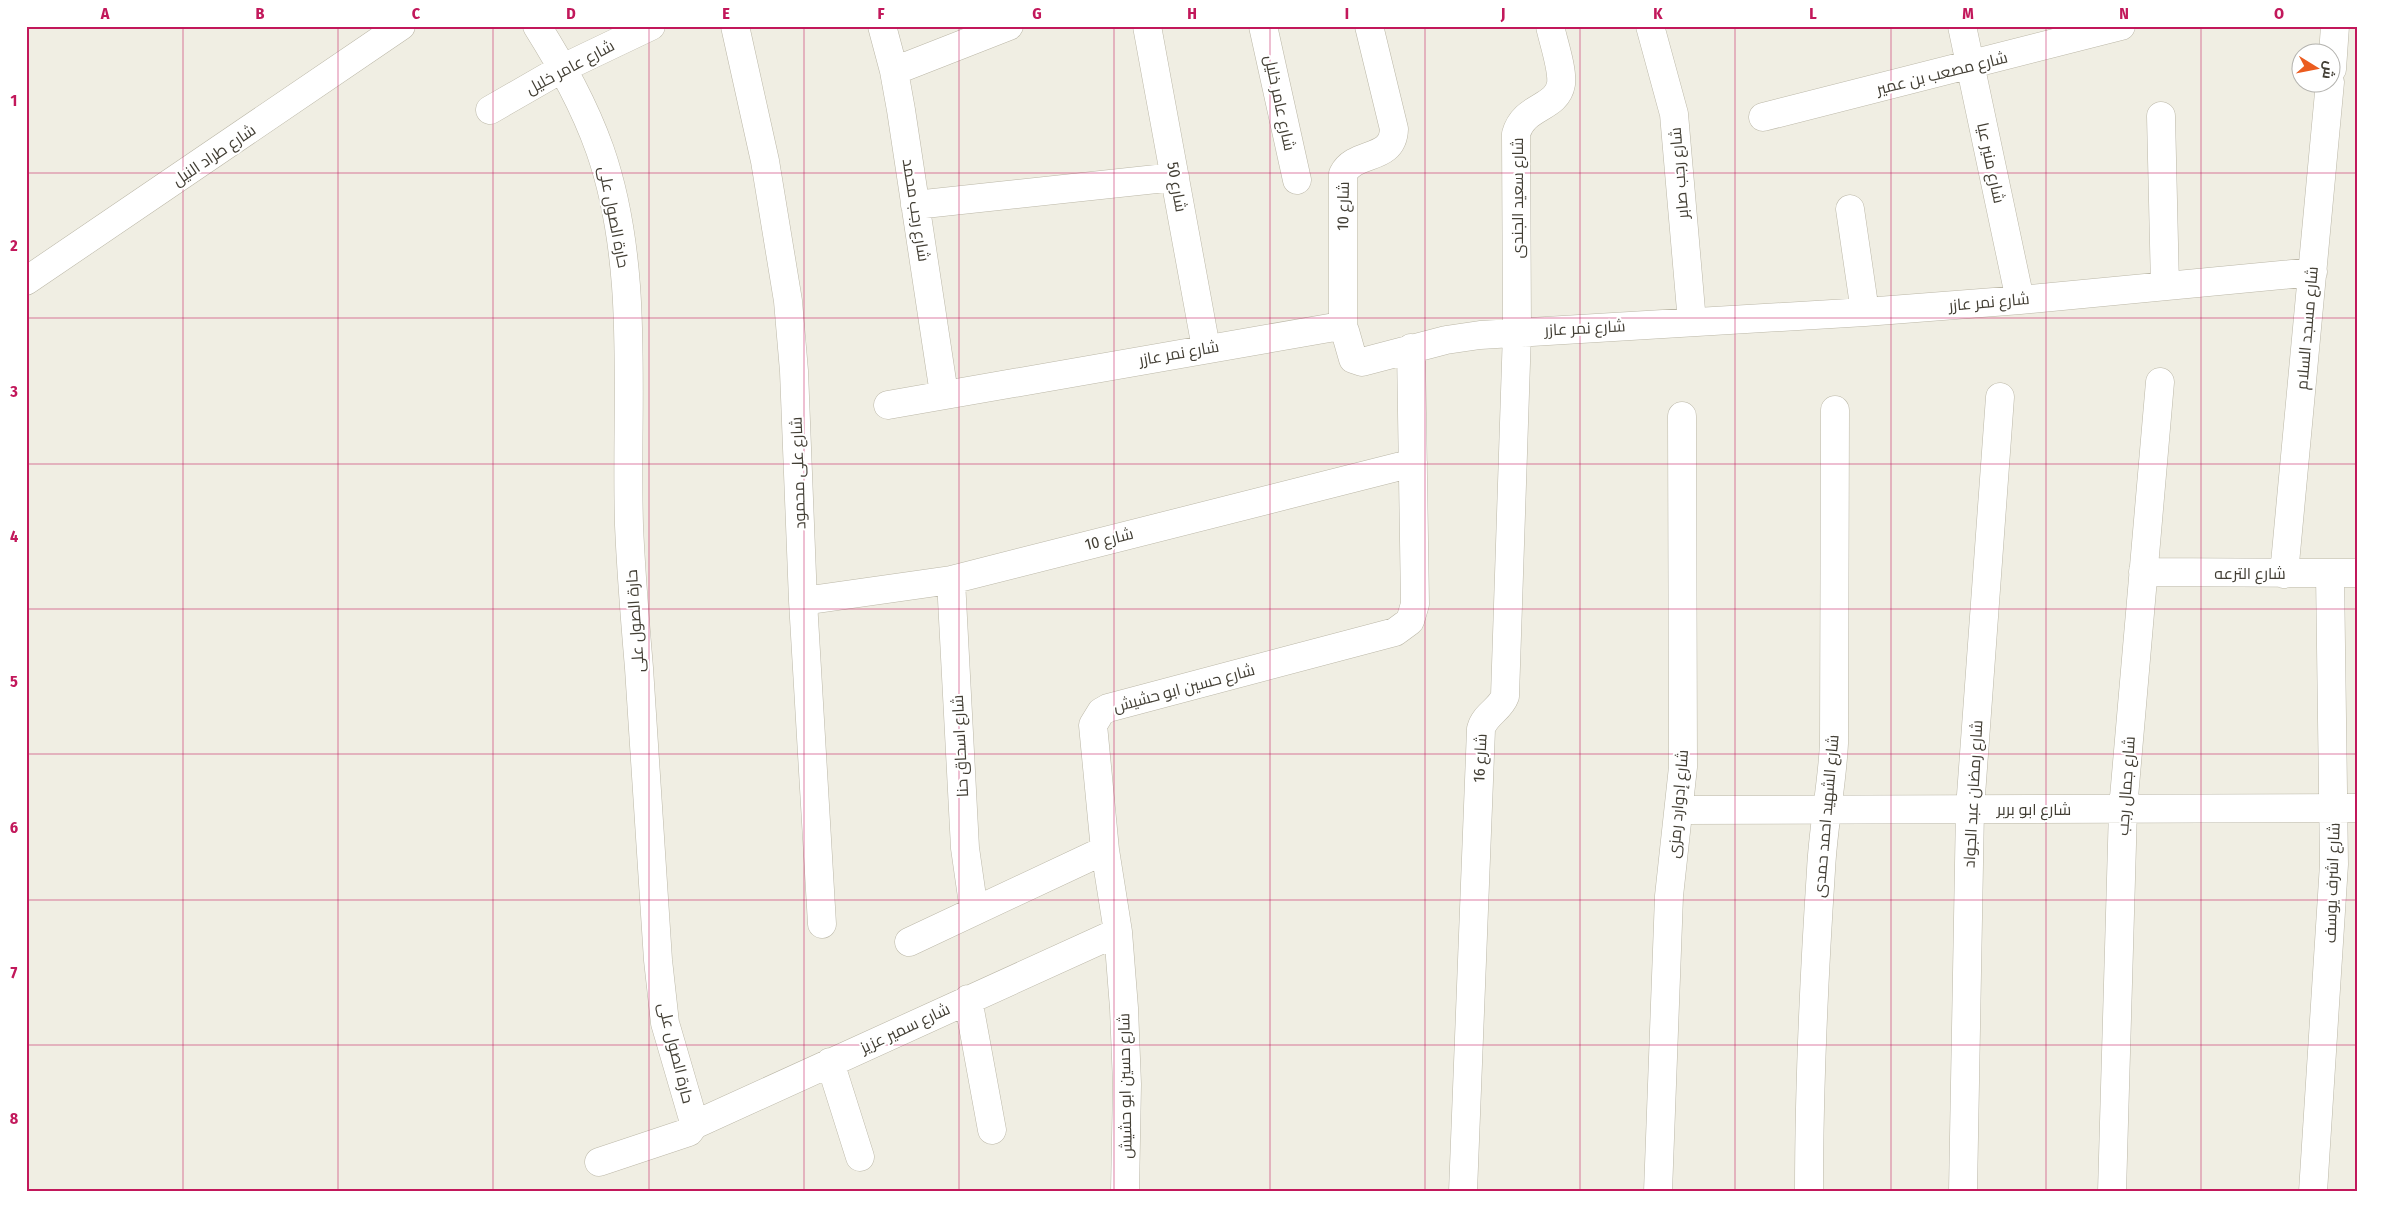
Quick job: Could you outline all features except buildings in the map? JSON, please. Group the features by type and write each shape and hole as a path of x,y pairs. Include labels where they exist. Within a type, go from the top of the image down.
{"street":[{"name":"شارع طراد النيل","path":"26,281 401,26"},
{"name":"حارة الصول على","path":"537,26 563,68 583,107 600,151 613,197 622,243 626,291 629,526 658,960 666,1022 694,1125 689,1132 599,1162"},
{"name":"شارع عامر خليل","path":"490,110 563,68 651,26"},
{"name":"شارع على محمود","path":"735,26 765,161 788,301 794,380 803,601 822,924"},
{"name":"شارع رجب محمد","path":"882,26 894,71 944,394"},
{"path":"894,71 1009,26"},
{"name":"شارع 50","path":"1146,26 1206,348"},
{"name":"شارع عامر خليل","path":"1263,26 1297,180"},
{"name":"شارع 10","path":"1343,328 1343,174 1351,164 1384,150 1390,145 1394,137 1394,129 1369,26"},
{"name":"شارع سعيد الجندى","path":"1517,332 1516,134 1521,120 1554,99 1561,83 1550,26"},
{"name":"شارع رجب صابر","path":"1650,26 1674,114 1692,322"},
{"name":"شارع منير عيا","path":"1962,26 2020,300"},
{"name":"شارع مصعب بن عمير","path":"1763,117 1970,66 2120,26"},
{"path":"2334,42 2335,26"},
{"name":"شارع مسجد السلام","path":"2284,574 2329,92"},
{"path":"2162,116 2165,286"},
{"path":"914,205 1175,177"},
{"path":"1850,209 1865,312"},
{"name":"شارع نمر عازر","path":"888,405 1335,327 1343,328 1345,331 1350,354 1357,361 1446,340 1517,332 1865,312 2020,300 2313,272"},
{"name":"شارع 16","path":"1463,1192 1481,729 1483,722 1500,706 1504,696 1517,332"},
{"name":"شارع حسين ابو حشيش","path":"1125,1192 1127,1084 1118,932 1105,850 1093,733 1096,718 1108,708 1395,632 1410,621 1415,604 1411,348"},
{"name":"شارع جمال رجب","path":"2112,1192 2123,809 2160,382"},
{"name":"شارع رمضان عبد الجواد","path":"1963,1192 1970,809 2000,397"},
{"name":"شارع الشهيد احمد حمدى","path":"1809,1192 1814,1006 1821,870 1827,809 1833,775 1834,410"},
{"name":"شارع إدوارد رمزى","path":"1658,1192 1669,896 1680,810 1684,724 1682,416"},
{"name":"شارع 10","path":"803,601 951,580 1413,463"},
{"name":"شارع الترعه","path":"2143,572 2358,573"},
{"name":"شارع اشرف يوسف","path":"2313,1192 2331,929 2346,808 2330,574"},
{"name":"شارع اسحاق حنا","path":"951,580 965,848 974,911"},
{"name":"شارع ابو بربر","path":"1680,810 2346,808"},
{"path":"908,942 1105,850"},
{"name":"شارع سمير عزيز","path":"694,1125 1118,932"},
{"path":"968,999 992,1130"},
{"path":"830,1062 860,1157"}]}
